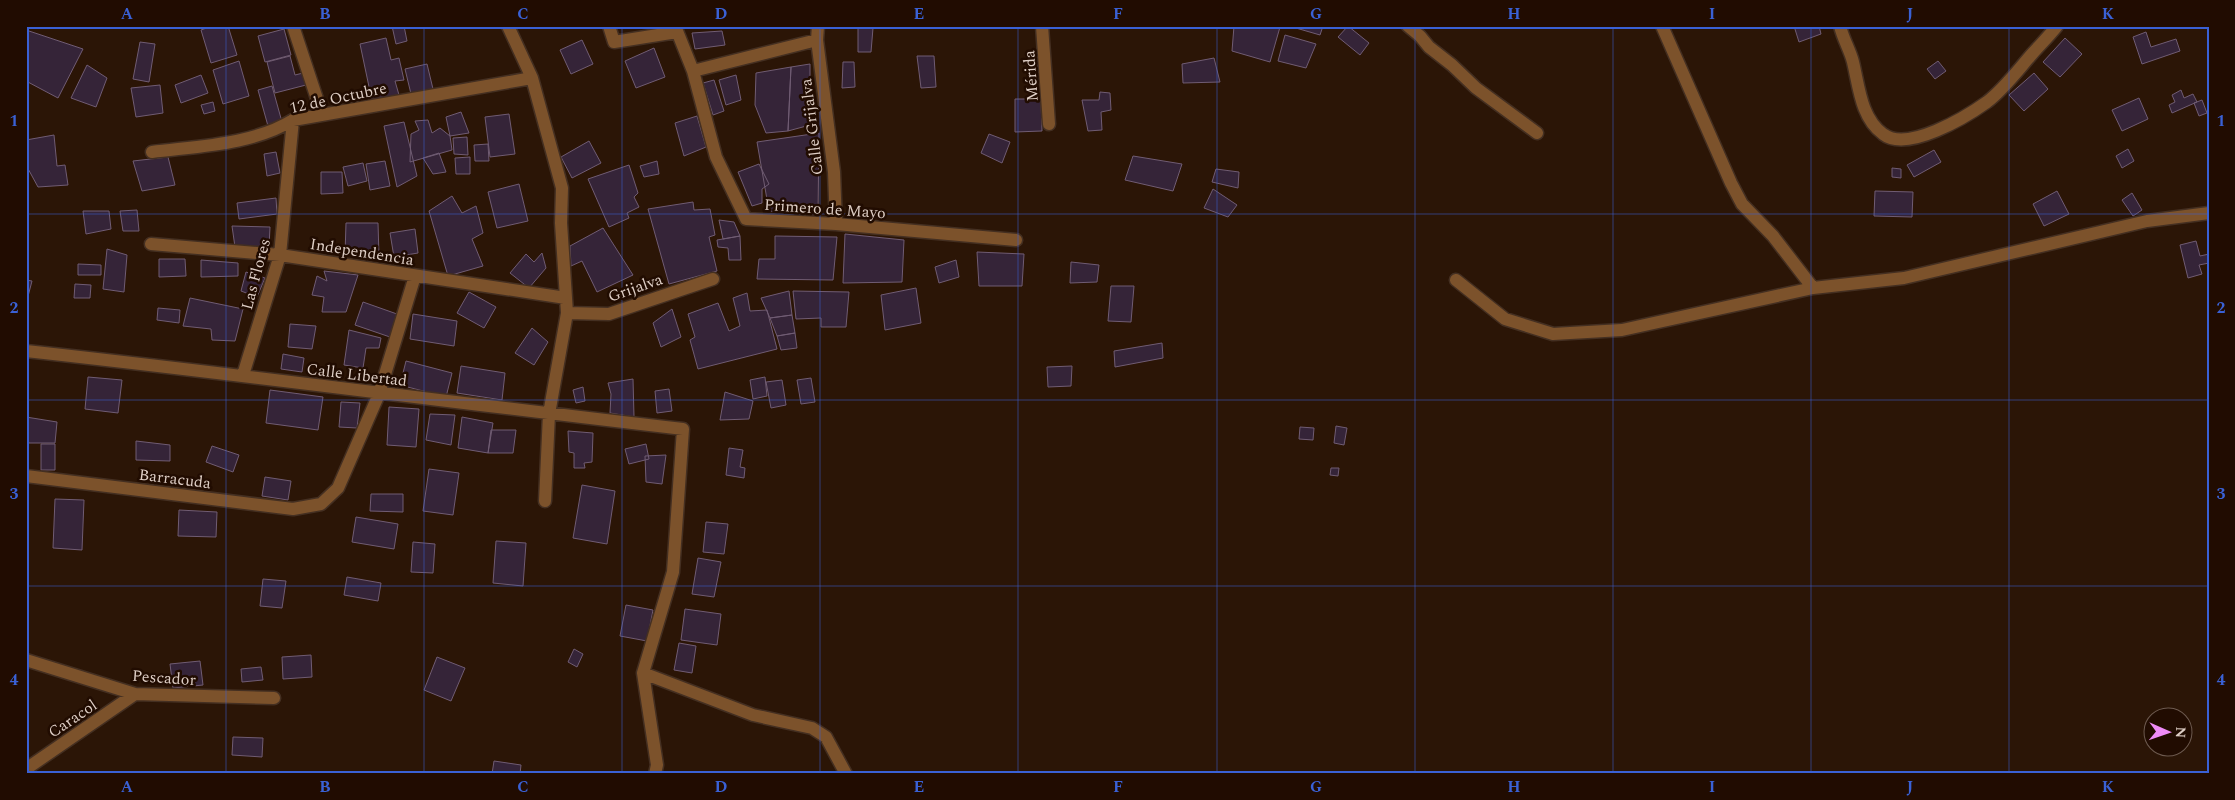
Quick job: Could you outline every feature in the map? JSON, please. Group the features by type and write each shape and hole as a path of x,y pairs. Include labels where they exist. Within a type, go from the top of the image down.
{"street":[{"path":"292,26 322,114"},
{"path":"508,26 532,78 562,188 561,223 567,313 549,414 545,500"},
{"path":"609,26 614,42 676,29"},
{"name":"Calle Grijalva","path":"818,26 817,40 834,172 836,224"},
{"name":"Mérida","path":"1042,26 1049,124"},
{"path":"1408,26 1420,36 1429,48 1452,65 1476,88 1537,134"},
{"path":"1662,26 1742,204 1773,236 1814,288"},
{"path":"1840,26 1843,41 1852,60 1858,91 1870,121 1884,135 1898,141 1917,138 1953,122 1988,101 2058,26"},
{"name":"Primero de Mayo","path":"676,29 694,71 716,157 746,219 836,224 1016,240"},
{"path":"694,71 817,40"},
{"name":"12 de Octubre","path":"152,152 231,141 276,130 293,120 322,114 532,78"},
{"name":"Las Flores","path":"243,375 280,255 293,120"},
{"path":"1456,280 1505,319 1553,334 1622,330 1814,288 1904,278 2147,221 2209,213"},
{"name":"Independencia","path":"151,244 280,255 566,298"},
{"path":"379,394 415,276"},
{"name":"Grijalva","path":"567,313 609,314 713,279"},
{"name":"Calle Libertad","path":"26,352 243,375 379,394 683,429 673,572 643,673"},
{"name":"Barracuda","path":"26,476 293,509 320,504 338,488 379,394"},
{"name":"Pescador","path":"26,660 135,694 274,698"},
{"path":"655,774 657,765 643,673 753,715 812,728 826,737 846,774"},
{"name":"Caracol","path":"26,768 135,694"}],"building":[{"path":"212,26 228,26 237,55 211,63 201,30"},
{"path":"392,26 404,26 407,41 396,44"},
{"path":"1234,26 1280,27 1270,62 1232,51"},
{"path":"1289,26 1323,26 1320,35"},
{"path":"1348,26 1369,43 1360,55 1338,37"},
{"path":"1794,26 1819,26 1821,34 1799,42"},
{"path":"858,27 873,28 871,52 858,52"},
{"path":"284,29 291,55 265,62 258,36"},
{"path":"26,30 83,49 58,98 26,81"},
{"path":"722,31 725,45 695,49 692,33"},
{"path":"2146,32 2151,47 2176,39 2180,51 2142,64 2133,37"},
{"path":"1285,35 1316,44 1306,68 1278,61"},
{"path":"386,38 391,60 399,58 404,80 395,81 399,95 372,101 360,44"},
{"path":"2065,38 2082,54 2060,77 2043,62"},
{"path":"582,40 593,64 571,74 560,50"},
{"path":"140,42 155,44 149,82 133,79"},
{"path":"654,48 665,77 636,88 625,61"},
{"path":"1036,53 1038,71 1029,72 1026,55"},
{"path":"290,56 295,75 303,73 306,85 275,93 267,62"},
{"path":"917,56 934,56 936,87 921,88"},
{"path":"1214,58 1220,82 1183,83 1182,64"},
{"path":"239,61 249,96 223,104 213,70"},
{"path":"1938,61 1946,71 1935,79 1927,69"},
{"path":"843,62 854,62 855,87 842,88"},
{"path":"427,64 433,89 411,94 405,69"},
{"path":"810,64 810,125 788,131 791,67"},
{"path":"87,65 107,78 96,107 71,98"},
{"path":"791,67 788,131 766,133 755,105 756,73"},
{"path":"2034,73 2048,89 2024,111 2009,95"},
{"path":"201,75 208,93 181,103 175,85"},
{"path":"736,75 741,100 726,105 719,80"},
{"path":"714,80 724,111 713,115 703,83"},
{"path":"160,85 163,113 136,117 131,88"},
{"path":"272,86 282,122 268,126 258,90"},
{"path":"2181,90 2184,98 2193,94 2197,102 2172,113 2169,105 2175,102 2172,95"},
{"path":"1100,92 1110,93 1111,110 1101,112 1102,130 1088,131 1082,100 1099,100"},
{"path":"2139,98 2148,119 2122,131 2112,110"},
{"path":"1015,99 1041,99 1042,131 1015,132"},
{"path":"2202,100 2207,113 2199,116 2194,103"},
{"path":"213,102 215,111 204,114 201,105"},
{"path":"461,112 469,133 450,136 446,117"},
{"path":"509,114 515,154 490,157 485,117"},
{"path":"697,116 706,147 684,156 675,123"},
{"path":"428,120 432,133 440,128 450,136 452,150 410,162 411,134 419,130 415,121"},
{"path":"404,122 417,176 397,187 384,126"},
{"path":"819,133 818,215 769,211 757,142"},
{"path":"989,134 1010,142 1002,163 981,153"},
{"path":"54,135 57,166 65,165 68,185 38,187 26,165 26,140"},
{"path":"467,137 468,155 454,154 453,138"},
{"path":"589,141 601,163 572,178 561,157"},
{"path":"488,144 489,161 475,161 474,145"},
{"path":"2128,149 2134,161 2122,168 2116,156"},
{"path":"1934,150 1941,162 1914,177 1907,165"},
{"path":"276,152 280,173 267,176 264,154"},
{"path":"439,153 446,172 433,174 423,158"},
{"path":"1133,156 1182,164 1173,191 1125,180"},
{"path":"168,157 175,185 142,191 133,161"},
{"path":"470,157 470,174 456,174 455,158"},
{"path":"385,161 390,186 370,190 366,164"},
{"path":"657,161 659,174 644,177 640,166"},
{"path":"363,163 367,181 348,186 343,167"},
{"path":"759,164 769,184 762,189 762,203 752,206 738,172"},
{"path":"629,165 638,193 634,197 639,207 627,213 629,218 609,227 588,179"},
{"path":"1892,168 1901,169 1901,178 1892,177"},
{"path":"1216,169 1239,172 1238,188 1212,182"},
{"path":"321,172 342,172 343,193 321,194"},
{"path":"519,184 528,221 497,228 488,192"},
{"path":"1213,189 1237,205 1228,217 1204,208"},
{"path":"1875,191 1913,192 1912,217 1874,216"},
{"path":"2057,191 2069,214 2044,226 2033,204"},
{"path":"2132,193 2142,210 2133,216 2122,200"},
{"path":"452,196 462,213 476,206 483,233 472,239 483,266 448,276 429,211"},
{"path":"276,198 277,214 239,219 237,203"},
{"path":"693,202 694,210 710,209 715,235 709,237 717,271 669,284 648,209"},
{"path":"137,210 139,231 123,231 120,211"},
{"path":"83,211 109,211 111,229 86,234"},
{"path":"719,220 734,222 740,236 723,239"},
{"path":"346,223 378,223 379,256 345,255"},
{"path":"232,226 270,227 269,247 235,247"},
{"path":"603,228 633,275 597,292 582,261 571,266 570,246"},
{"path":"415,229 418,253 394,257 390,233"},
{"path":"845,234 904,240 902,282 843,283"},
{"path":"740,236 741,260 729,260 728,248 718,247 717,240"},
{"path":"775,236 837,237 833,280 757,279 759,259 775,259"},
{"path":"2196,241 2200,256 2209,254 2209,263 2199,265 2202,274 2188,278 2180,245"},
{"path":"107,249 127,255 124,292 103,289"},
{"path":"977,252 1024,254 1022,286 979,286"},
{"path":"542,253 546,268 529,288 510,273 526,254 534,262"},
{"path":"159,259 185,259 186,276 159,277"},
{"path":"201,260 238,263 238,276 201,277"},
{"path":"956,260 959,277 939,283 935,267"},
{"path":"1071,262 1099,265 1097,282 1070,283"},
{"path":"78,264 101,265 101,275 78,275"},
{"path":"324,271 358,275 346,312 322,312 324,297 312,295 317,276 327,281"},
{"path":"246,272 265,278 257,297 241,291"},
{"path":"26,280 32,281 26,304"},
{"path":"75,284 91,285 90,298 74,298"},
{"path":"1111,286 1134,286 1131,322 1108,321"},
{"path":"916,288 921,323 885,330 881,295"},
{"path":"789,291 792,315 770,318 761,298"},
{"path":"793,291 849,292 846,327 821,327 821,318 796,319"},
{"path":"469,292 496,307 484,328 457,313"},
{"path":"747,293 750,311 767,310 777,349 698,369 690,340 695,337 688,314 718,303 729,331 740,326 733,298"},
{"path":"190,298 243,309 235,341 212,340 211,329 183,326"},
{"path":"363,302 397,314 390,337 355,325"},
{"path":"158,308 180,310 179,323 157,320"},
{"path":"672,309 681,337 661,347 653,323"},
{"path":"413,314 457,321 454,346 410,339"},
{"path":"792,315 795,333 777,336 770,318"},
{"path":"290,324 316,326 312,349 288,347"},
{"path":"532,328 548,342 534,365 515,353"},
{"path":"349,330 381,338 379,348 366,348 363,368 344,365"},
{"path":"795,333 797,348 781,350 777,336"},
{"path":"1162,343 1163,358 1115,367 1114,351"},
{"path":"283,354 304,358 302,372 281,369"},
{"path":"406,361 452,373 446,397 400,385"},
{"path":"461,366 505,373 502,400 457,393"},
{"path":"1072,366 1071,386 1048,387 1047,367"},
{"path":"88,377 122,380 118,413 85,409"},
{"path":"765,377 767,396 753,399 750,380"},
{"path":"811,378 815,402 801,404 797,380"},
{"path":"633,379 634,417 610,413 611,394 608,383"},
{"path":"782,380 786,405 771,408 766,382"},
{"path":"583,387 585,401 576,403 573,390"},
{"path":"669,389 672,411 657,413 655,391"},
{"path":"270,390 323,397 318,430 266,423"},
{"path":"725,392 753,401 749,419 720,420"},
{"path":"341,402 360,403 357,428 339,427"},
{"path":"389,407 419,409 416,447 387,445"},
{"path":"430,414 455,415 451,445 426,440"},
{"path":"26,417 57,422 55,443 29,443 26,438"},
{"path":"462,417 493,423 488,453 458,448"},
{"path":"1336,426 1347,428 1344,445 1334,443"},
{"path":"1300,427 1314,428 1313,440 1299,439"},
{"path":"491,430 516,430 513,453 488,453"},
{"path":"568,431 593,433 592,462 584,463 585,468 574,468 574,453 569,452"},
{"path":"136,441 170,445 170,461 136,460"},
{"path":"41,444 55,444 55,470 41,470"},
{"path":"646,444 649,459 629,464 625,449"},
{"path":"212,446 239,455 233,472 206,462"},
{"path":"729,448 743,450 740,467 745,468 744,478 726,475"},
{"path":"666,455 662,484 646,482 645,456"},
{"path":"1331,468 1339,468 1338,476 1330,475"},
{"path":"429,469 459,473 453,515 423,511"},
{"path":"265,477 291,481 288,500 262,496"},
{"path":"582,485 615,491 607,544 573,538"},
{"path":"371,494 403,494 403,512 370,511"},
{"path":"55,499 84,500 82,550 53,548"},
{"path":"179,510 217,512 216,537 178,536"},
{"path":"356,517 398,524 394,549 352,542"},
{"path":"706,522 728,524 724,554 703,552"},
{"path":"496,541 526,543 523,586 493,583"},
{"path":"413,542 435,544 433,573 411,572"},
{"path":"698,558 721,562 714,597 692,594"},
{"path":"347,577 381,583 378,601 344,595"},
{"path":"263,579 286,581 282,608 260,606"},
{"path":"626,605 653,610 647,641 620,636"},
{"path":"685,609 721,614 717,645 681,640"},
{"path":"679,643 696,646 692,673 674,670"},
{"path":"574,649 583,654 577,667 568,662"},
{"path":"311,655 312,677 283,679 282,657"},
{"path":"437,657 465,668 451,701 424,690"},
{"path":"200,661 203,685 173,688 170,664"},
{"path":"261,667 263,680 242,682 241,669"},
{"path":"233,737 263,738 262,757 232,755"},
{"path":"494,761 521,765 520,774 492,774"}]}
